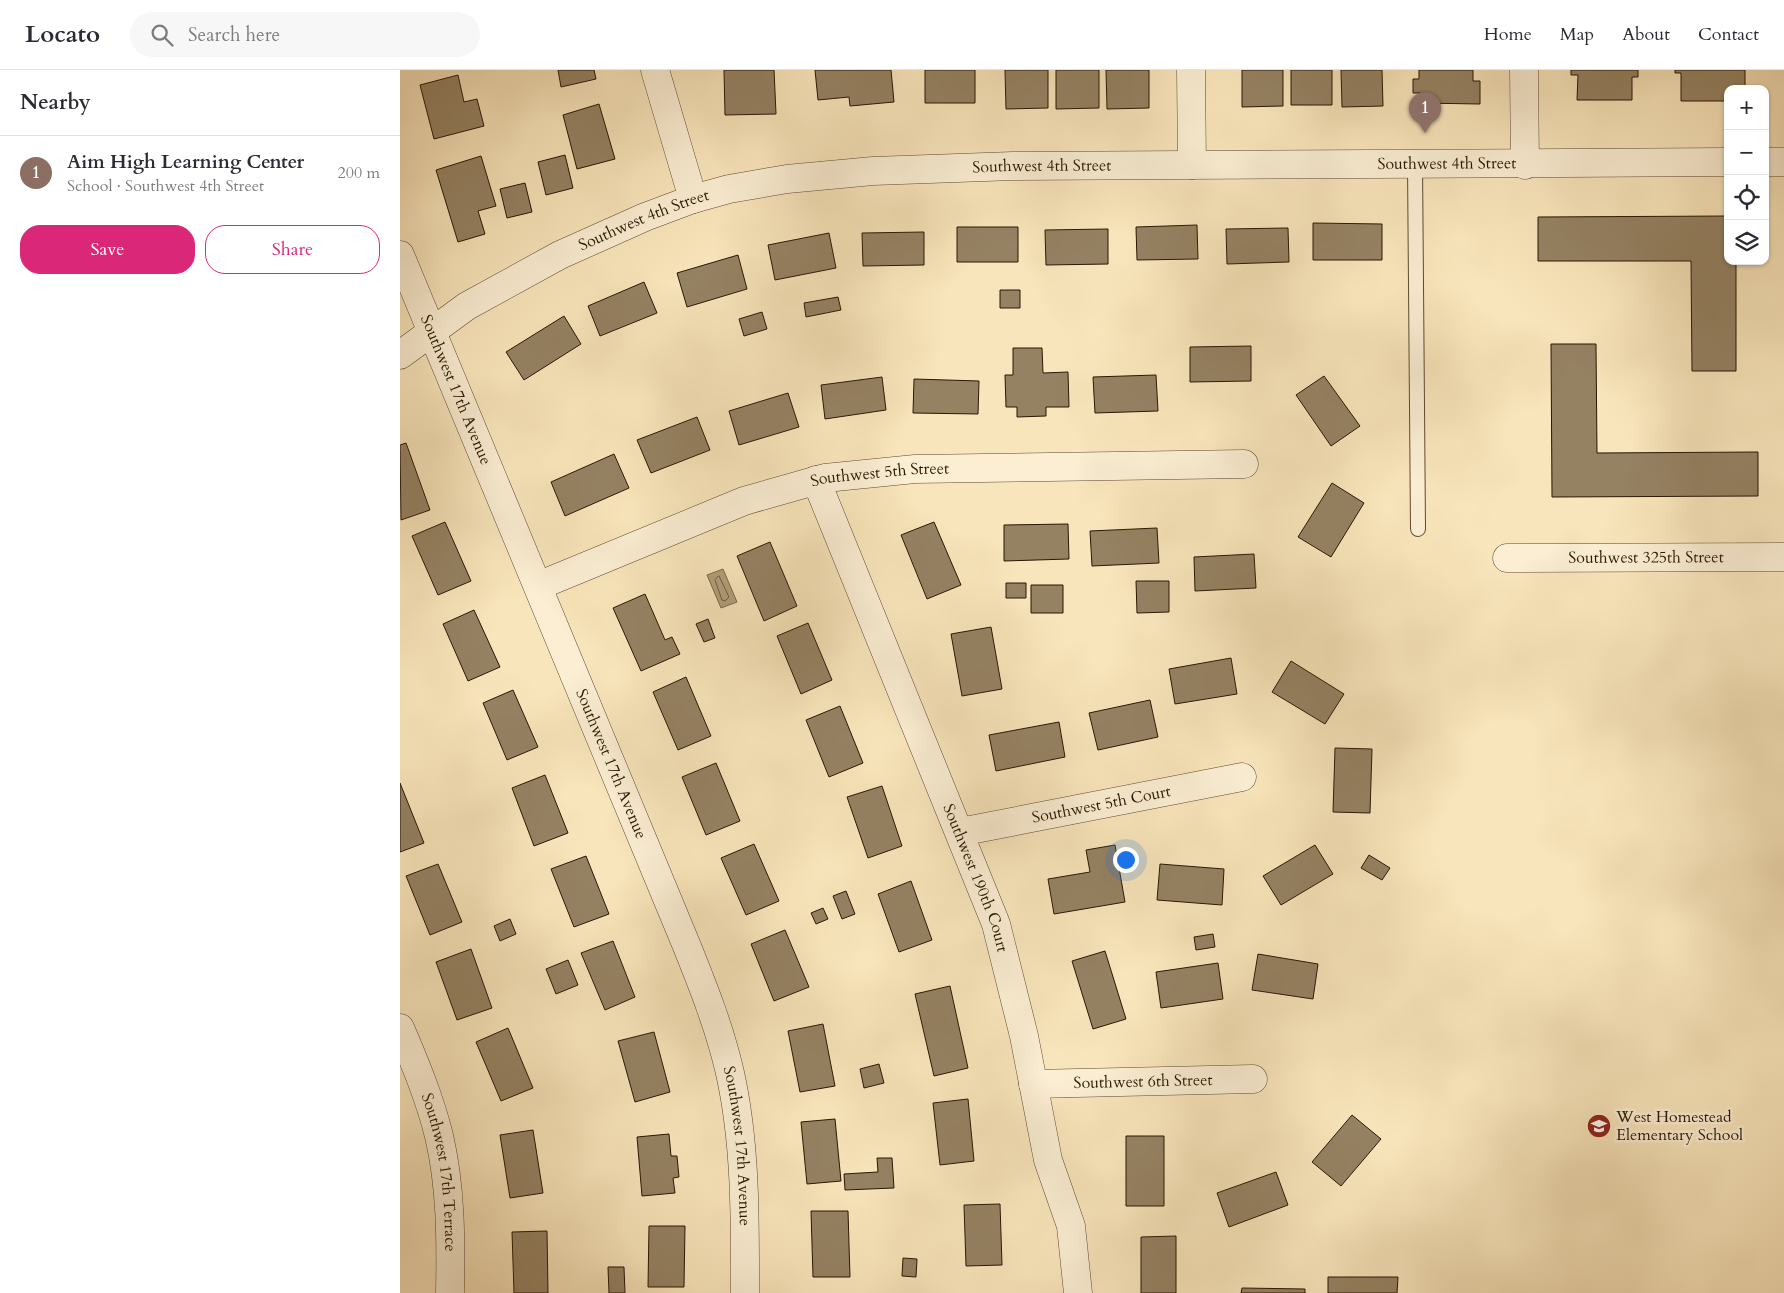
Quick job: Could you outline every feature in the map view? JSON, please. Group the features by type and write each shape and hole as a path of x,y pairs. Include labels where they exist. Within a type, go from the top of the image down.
{"street":[{"path":"654,70 693,200"},
{"path":"1191,70 1192,165"},
{"path":"1524,70 1524,165"},
{"name":"Southwest 4th Street","path":"400,355 430,331 467,306 535,267 645,217 693,200 756,183 863,172 1013,166 1415,163 1524,165 1724,162"},
{"path":"1769,162 1784,162"},
{"name":"Southwest 17th Avenue","path":"400,255 686,944 722,1044 734,1095 740,1134 745,1293"},
{"name":"Southwest 5th Street","path":"538,586 744,501 816,480 855,473 915,469 1244,464"},
{"name":"Southwest 190th Court","path":"816,480 986,895 1005,952 1048,1160 1070,1226 1078,1293"},
{"name":"Southwest 325th Street","path":"1507,558 1784,557"},
{"name":"Southwest 5th Court","path":"960,832 1242,777"},
{"name":"Southwest 17th Terrace","path":"400,1028 430,1105 440,1145 449,1223 450,1293"},
{"name":"Southwest 6th Street","path":"1033,1084 1253,1079"}],"lane":[{"path":"1415,163 1418,528"}],"water":[{"path":"723,569 737,602 721,608 707,575"}],"building":[{"path":"558,70 594,70 596,79 561,87"},
{"path":"724,70 774,70 776,114 725,115"},
{"path":"815,70 891,70 894,102 850,106 849,97 818,100"},
{"path":"925,70 975,70 975,103 925,103"},
{"path":"1005,70 1048,70 1048,108 1006,109"},
{"path":"1056,70 1099,70 1099,108 1056,109"},
{"path":"1106,70 1149,70 1149,108 1107,109"},
{"path":"1242,70 1283,70 1283,106 1242,107"},
{"path":"1291,70 1332,70 1332,105 1291,105"},
{"path":"1341,70 1382,70 1383,106 1342,107"},
{"path":"1419,70 1473,70 1473,81 1480,81 1480,104 1420,103 1420,93 1413,93 1413,79 1419,79"},
{"path":"1571,70 1638,70 1638,77 1632,77 1632,100 1577,100 1578,75 1571,75"},
{"path":"1675,70 1745,70 1745,85 1724,85 1724,101 1681,101 1681,73 1675,73"},
{"path":"458,75 464,102 477,99 484,126 434,139 420,85"},
{"path":"599,104 615,159 577,169 563,115"},
{"path":"565,155 573,188 546,195 538,162"},
{"path":"481,156 496,206 478,211 485,234 458,242 436,170"},
{"path":"525,183 532,212 507,218 500,189"},
{"path":"1724,216 1724,265 1736,265 1736,371 1692,371 1691,261 1538,261 1538,217"},
{"path":"1313,223 1382,224 1382,260 1313,260"},
{"path":"1197,225 1198,259 1137,260 1136,227"},
{"path":"957,227 1018,227 1018,262 957,262"},
{"path":"1288,228 1289,262 1227,264 1226,229"},
{"path":"1108,229 1108,264 1046,265 1045,230"},
{"path":"924,232 924,265 863,266 862,233"},
{"path":"829,233 836,268 775,280 768,245"},
{"path":"738,255 747,289 687,307 677,273"},
{"path":"644,282 657,313 600,336 588,306"},
{"path":"1000,290 1020,290 1020,308 1000,308"},
{"path":"838,297 841,310 806,317 804,303"},
{"path":"762,312 767,329 744,336 739,319"},
{"path":"564,316 581,344 524,380 506,352"},
{"path":"1551,344 1596,344 1597,453 1758,452 1758,496 1552,497"},
{"path":"1251,346 1251,381 1190,382 1190,347"},
{"path":"1013,348 1042,348 1043,373 1068,372 1069,407 1046,407 1046,416 1017,417 1017,407 1006,407 1005,375 1013,375"},
{"path":"1156,375 1158,411 1095,413 1093,377"},
{"path":"1324,376 1360,426 1331,446 1296,395"},
{"path":"882,377 886,410 825,419 821,385"},
{"path":"914,379 979,381 978,414 913,413"},
{"path":"788,393 799,427 739,445 729,411"},
{"path":"697,417 710,450 651,473 637,440"},
{"path":"406,443 430,510 401,520 400,445"},
{"path":"614,454 629,488 565,516 551,482"},
{"path":"1332,483 1364,503 1331,557 1298,537"},
{"path":"445,522 471,581 438,595 412,536"},
{"path":"934,522 961,585 927,599 901,535"},
{"path":"1068,524 1069,559 1004,561 1004,525"},
{"path":"1157,528 1159,563 1092,566 1090,531"},
{"path":"770,542 797,606 764,621 737,556"},
{"path":"1254,554 1256,588 1195,591 1194,557"},
{"path":"1136,581 1169,581 1169,612 1137,613"},
{"path":"1006,583 1026,583 1026,598 1006,598"},
{"path":"1031,585 1063,585 1063,613 1031,613"},
{"path":"645,594 665,640 672,637 680,654 641,671 613,608"},
{"path":"474,610 500,667 468,681 443,624"},
{"path":"708,619 715,638 704,642 696,624"},
{"path":"808,623 832,680 801,694 777,636"},
{"path":"991,627 1002,689 962,696 951,634"},
{"path":"1231,658 1237,694 1175,704 1169,669"},
{"path":"1291,661 1344,694 1325,724 1272,692"},
{"path":"686,677 711,736 678,750 653,692"},
{"path":"513,690 538,747 507,760 483,703"},
{"path":"1150,700 1158,737 1098,750 1089,713"},
{"path":"840,706 863,763 829,777 806,720"},
{"path":"1059,722 1065,757 996,771 989,735"},
{"path":"1335,748 1372,749 1370,813 1333,812"},
{"path":"716,763 740,821 706,835 682,777"},
{"path":"545,775 568,833 534,846 512,788"},
{"path":"400,783 424,843 400,852"},
{"path":"882,786 902,846 868,858 847,797"},
{"path":"754,844 779,901 746,915 721,858"},
{"path":"1115,845 1125,902 1054,914 1048,879 1090,872 1086,850"},
{"path":"1315,845 1333,874 1281,905 1263,876"},
{"path":"1369,855 1390,868 1382,880 1361,868"},
{"path":"586,856 609,914 574,927 551,869"},
{"path":"438,864 462,922 430,935 406,876"},
{"path":"1160,864 1224,869 1222,905 1157,900"},
{"path":"911,881 932,940 899,952 878,894"},
{"path":"846,891 855,914 842,919 833,896"},
{"path":"823,908 828,919 816,924 811,913"},
{"path":"510,919 516,934 500,941 494,926"},
{"path":"785,930 809,987 774,1001 751,944"},
{"path":"1213,934 1215,947 1196,950 1194,937"},
{"path":"613,941 635,997 605,1010 581,953"},
{"path":"471,949 492,1008 457,1020 436,962"},
{"path":"1105,951 1126,1019 1093,1029 1072,961"},
{"path":"1258,954 1318,964 1313,999 1252,990"},
{"path":"568,960 578,985 556,994 546,969"},
{"path":"1218,963 1223,999 1161,1008 1156,972"},
{"path":"950,986 968,1068 934,1076 915,994"},
{"path":"823,1024 835,1086 800,1092 788,1031"},
{"path":"508,1028 533,1088 501,1101 476,1042"},
{"path":"654,1032 670,1092 635,1102 618,1041"},
{"path":"879,1064 884,1083 864,1088 860,1069"},
{"path":"968,1099 974,1161 940,1165 933,1103"},
{"path":"1352,1115 1381,1139 1341,1186 1312,1162"},
{"path":"835,1119 841,1181 807,1184 801,1122"},
{"path":"533,1130 543,1193 510,1198 500,1135"},
{"path":"669,1134 671,1156 677,1156 679,1177 673,1178 675,1193 642,1196 637,1137"},
{"path":"1126,1136 1164,1136 1164,1206 1126,1206"},
{"path":"877,1158 892,1158 894,1188 845,1190 844,1174 878,1172"},
{"path":"1276,1172 1288,1205 1229,1227 1217,1193"},
{"path":"1000,1204 1002,1265 966,1266 964,1205"},
{"path":"811,1211 848,1211 850,1277 813,1277"},
{"path":"649,1226 685,1226 684,1287 648,1287"},
{"path":"547,1231 548,1293 514,1293 512,1232"},
{"path":"1176,1236 1176,1293 1141,1293 1141,1237"},
{"path":"903,1258 917,1259 916,1277 902,1276"},
{"path":"608,1267 624,1267 625,1293 609,1293"},
{"path":"1328,1277 1398,1277 1397,1293 1328,1293"},
{"path":"1242,1288 1305,1289 1305,1293 1241,1293"}],"place":[{"name":"Aim High Learning Center","path":"1425,133"},
{"name":"West Homestead Elementary School","path":"1599,1126"}]}
